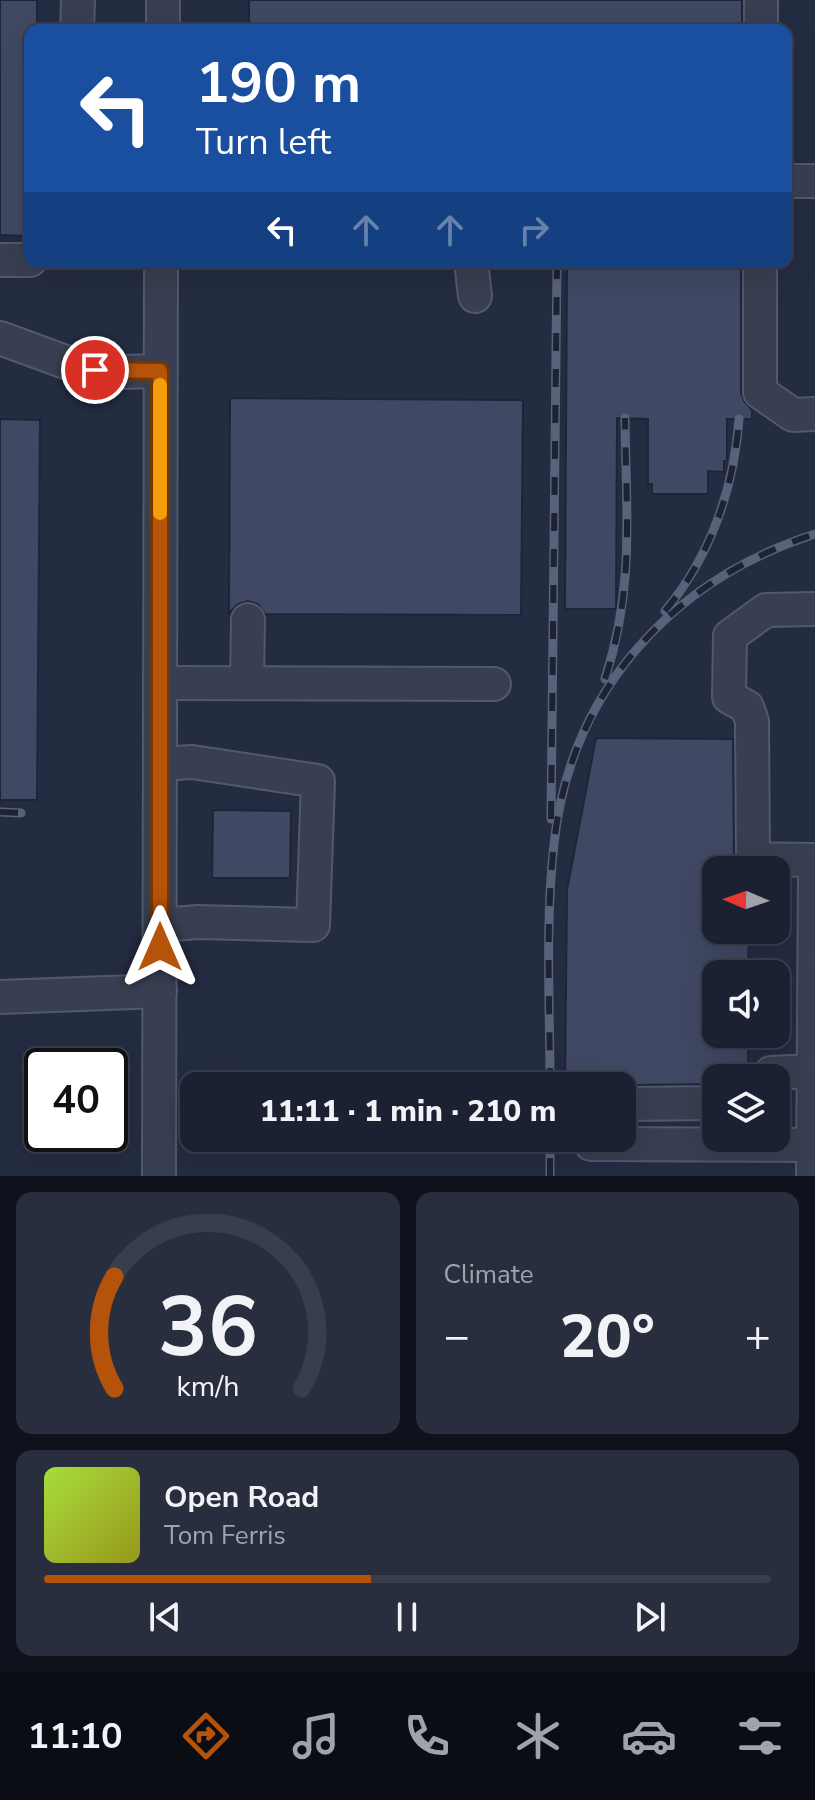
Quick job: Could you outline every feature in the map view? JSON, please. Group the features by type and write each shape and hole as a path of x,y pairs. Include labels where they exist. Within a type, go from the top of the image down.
{"street":[{"path":"77,24 78,0"},
{"path":"163,0 163,24"},
{"path":"761,0 761,24"},
{"path":"792,181 815,181"},
{"path":"0,260 24,260"},
{"path":"159,1176 161,268"},
{"path":"472,268 475,296"},
{"path":"760,268 760,392 793,415 815,414"},
{"path":"0,338 79,367 121,372 160,371"},
{"path":"815,609 766,610 730,636 729,697 747,707 752,721 753,859 815,860"},
{"path":"247,683 248,620"},
{"path":"160,683 494,684"},
{"path":"160,764 192,762 318,781 313,925 198,922 160,925"},
{"path":"636,1146 814,1156 815,873"},
{"path":"0,997 160,991"},
{"path":"790,1072 814,1071"},
{"path":"636,1104 702,1103"}],"building":[{"path":"0,0 37,0 37,24 24,24 24,236 0,235"},
{"path":"249,0 742,0 742,24 249,24"},
{"path":"567,268 741,268 741,392 752,410 752,419 727,419 727,461 724,461 724,472 708,471 708,494 652,494 652,484 648,484 648,419 617,418 616,609 565,609"},
{"path":"230,398 523,400 521,615 265,614 258,604 248,601 238,604 229,613"},
{"path":"0,419 40,420 37,800 0,800"},
{"path":"596,738 733,739 734,856 702,856 702,944 749,944 748,960 702,960 702,1048 748,1048 748,1064 702,1064 702,1084 636,1085 636,1072 565,1072 567,890"},
{"path":"213,810 291,811 290,878 212,878"}],"railway":[{"path":"551,819 557,268"},
{"path":"605,679 615,645 625,581 625,418"},
{"path":"665,611 695,568 717,521 732,471 739,419"},
{"path":"550,1072 551,874 564,789 581,737 606,691 637,649 674,612 716,580 763,554 815,534"},
{"path":"0,812 21,813"},
{"path":"550,1152 550,1176"}],"slow traffic":[{"path":"160,385 160,513"}],"route":[{"path":"95,370 160,371 160,947"}]}
